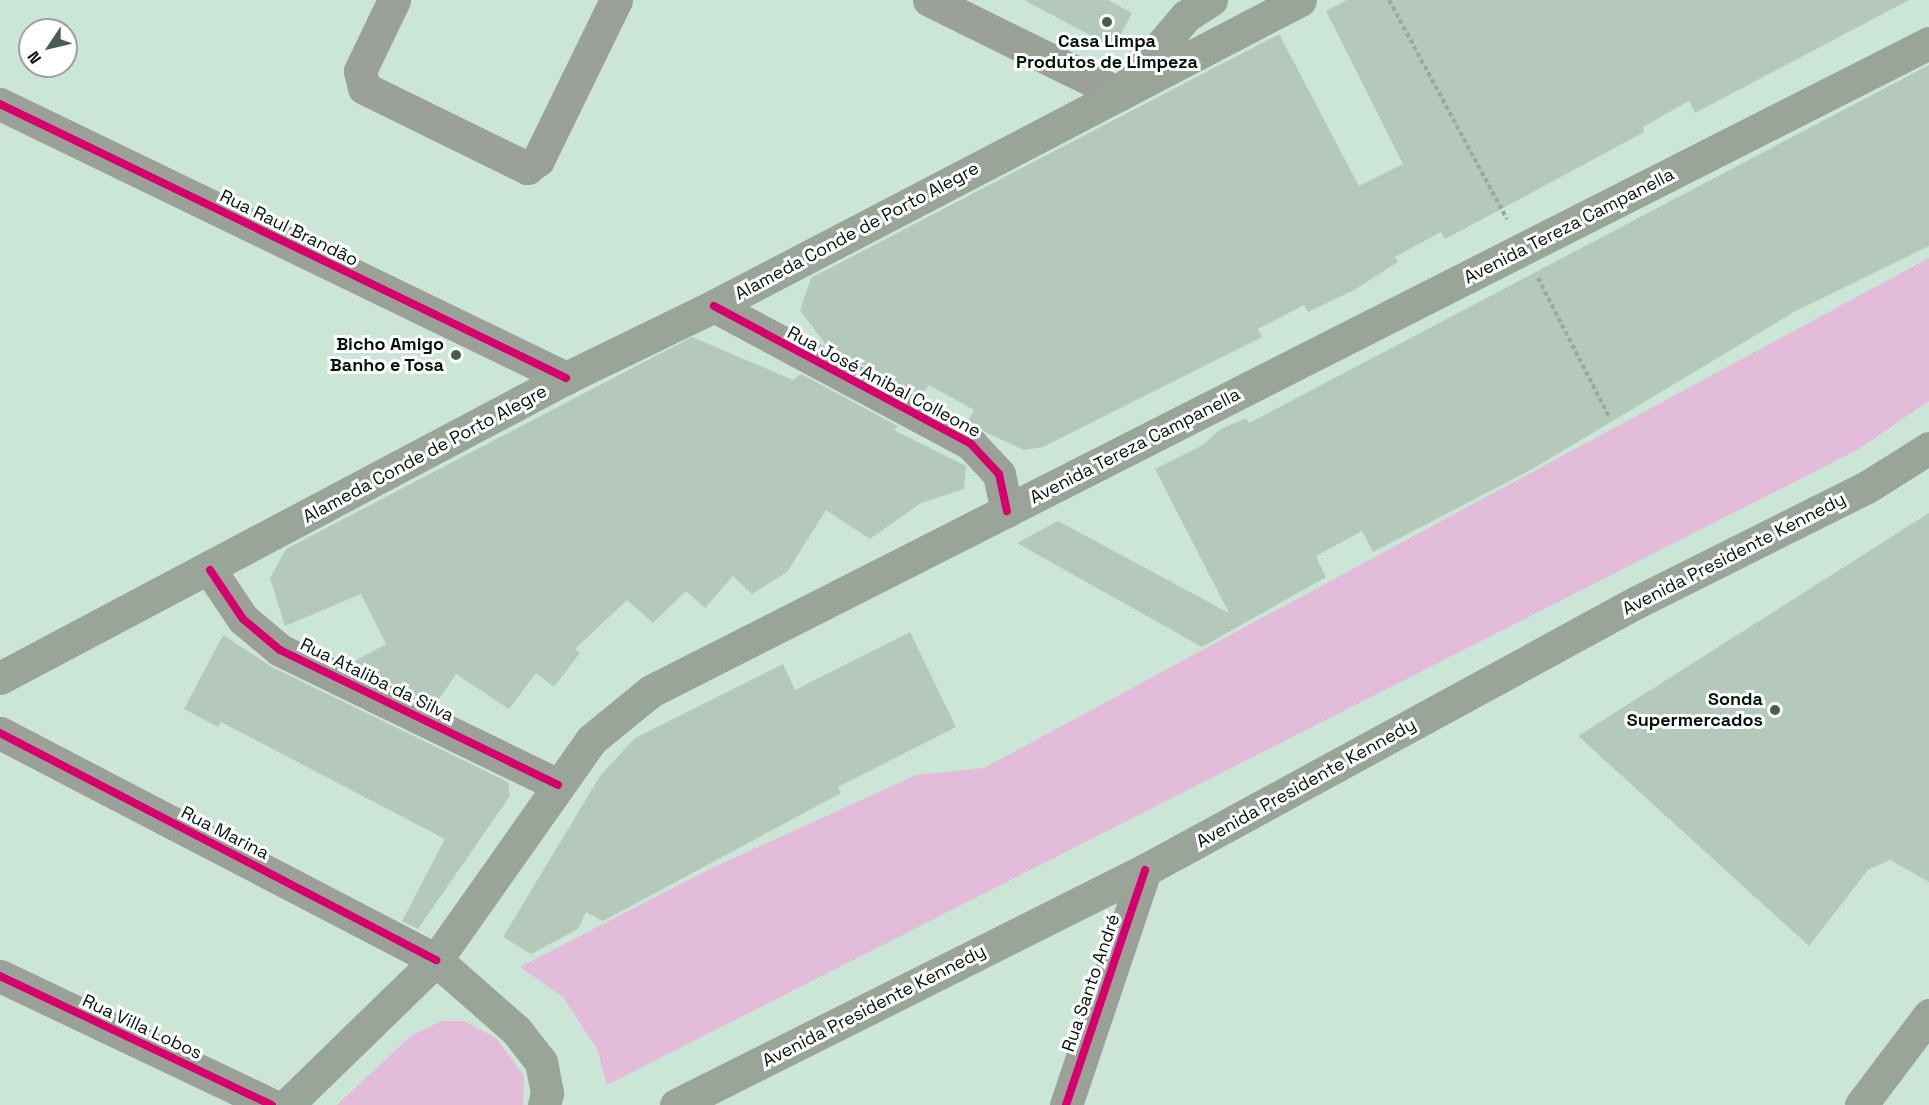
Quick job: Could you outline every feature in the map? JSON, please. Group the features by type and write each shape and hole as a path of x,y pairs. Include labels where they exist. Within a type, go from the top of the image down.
{"main road":[{"name":"Alameda Conde de Porto Alegre","path":"0,678 210,570 566,378 714,306 1300,0"},
{"path":"1120,94 1195,5"},
{"name":"Avenida Tereza Campanella","path":"436,960 591,740 651,691 1929,43"},
{"name":"Avenida Presidente Kennedy","path":"676,1105 1145,870 1637,602 1867,487 1929,448"},
{"path":"287,1105 436,960 516,1030 541,1062 548,1093 544,1105"},
{"path":"1861,1105 1929,1015"}],"street":[{"path":"394,0 360,71 364,88 527,168 538,159 616,0"},
{"path":"929,0 1120,94"},
{"path":"1187,59 1195,5"},
{"name":"Rua Raul Brandão","path":"0,104 566,378"},
{"name":"Rua José Anibal Colleone","path":"714,306 971,444 999,474 1007,511"},
{"name":"Rua Ataliba da Silva","path":"210,570 243,619 280,650 558,785"},
{"name":"Rua Marina","path":"0,733 436,960"},
{"name":"Rua Santo André","path":"1066,1105 1145,870"},
{"name":"Rua Villa Lobos","path":"0,976 272,1105"}],"path":[{"path":"1389,0 1523,249 1609,417"}],"shaded area":[{"path":"1929,258 1929,401 1857,450 607,1085 597,1049 563,997 520,967 710,869 916,775 984,768"},
{"path":"442,1021 464,1021 496,1038 524,1076 523,1105 337,1105 411,1036"}],"building":[{"path":"1024,0 1108,0 1132,13 1114,48"},
{"path":"1347,0 1909,0 1695,113 1689,101 1643,127 1644,132 1445,239 1441,232 1395,257 1398,262 1354,290 1308,312 1304,305 1258,329 1262,337 1043,447 1024,450 987,433 968,421 974,410 929,385 921,396 826,345 800,310 811,278 1279,34 1359,186 1403,164 1326,11"},
{"path":"1929,65 1929,246 1794,312 1534,468 1373,552 1362,531 1316,556 1326,577 1202,647 1017,543 1058,521 1229,613 1155,469 1201,446 1221,429 1246,418 1249,423"},
{"path":"692,337 793,380 801,374 898,426 894,430 966,466 964,489 921,503 870,539 826,510 787,572 752,594 733,576 705,608 686,591 653,623 627,600 575,649 580,653 554,687 536,673 509,709 456,674 435,705 351,663 386,644 361,594 285,626 270,578 286,549"},
{"name":"Sonda Supermercados","path":"1929,513 1929,882 1890,860 1868,870 1809,946 1578,736"},
{"path":"910,632 956,727 838,787 841,793 603,921 586,912 578,929 531,954 503,937 600,776 635,738 783,664 795,690"},
{"path":"223,635 272,667 508,782 510,796 418,929 402,921 445,839 221,722 218,727 184,709"}],"cycle path":[{"path":"0,104 566,378"},
{"path":"714,306 971,444 999,474 1007,511"},
{"path":"210,570 243,619 280,650 558,785"},
{"path":"0,733 436,960"},
{"path":"1066,1105 1145,870"},
{"path":"0,976 272,1105"}],"place":[{"name":"Casa Limpa Produtos de Limpeza","path":"1107,22"},
{"name":"Bicho Amigo Banho e Tosa","path":"456,355"},
{"name":"Sonda Supermercados","path":"1775,710"}]}
